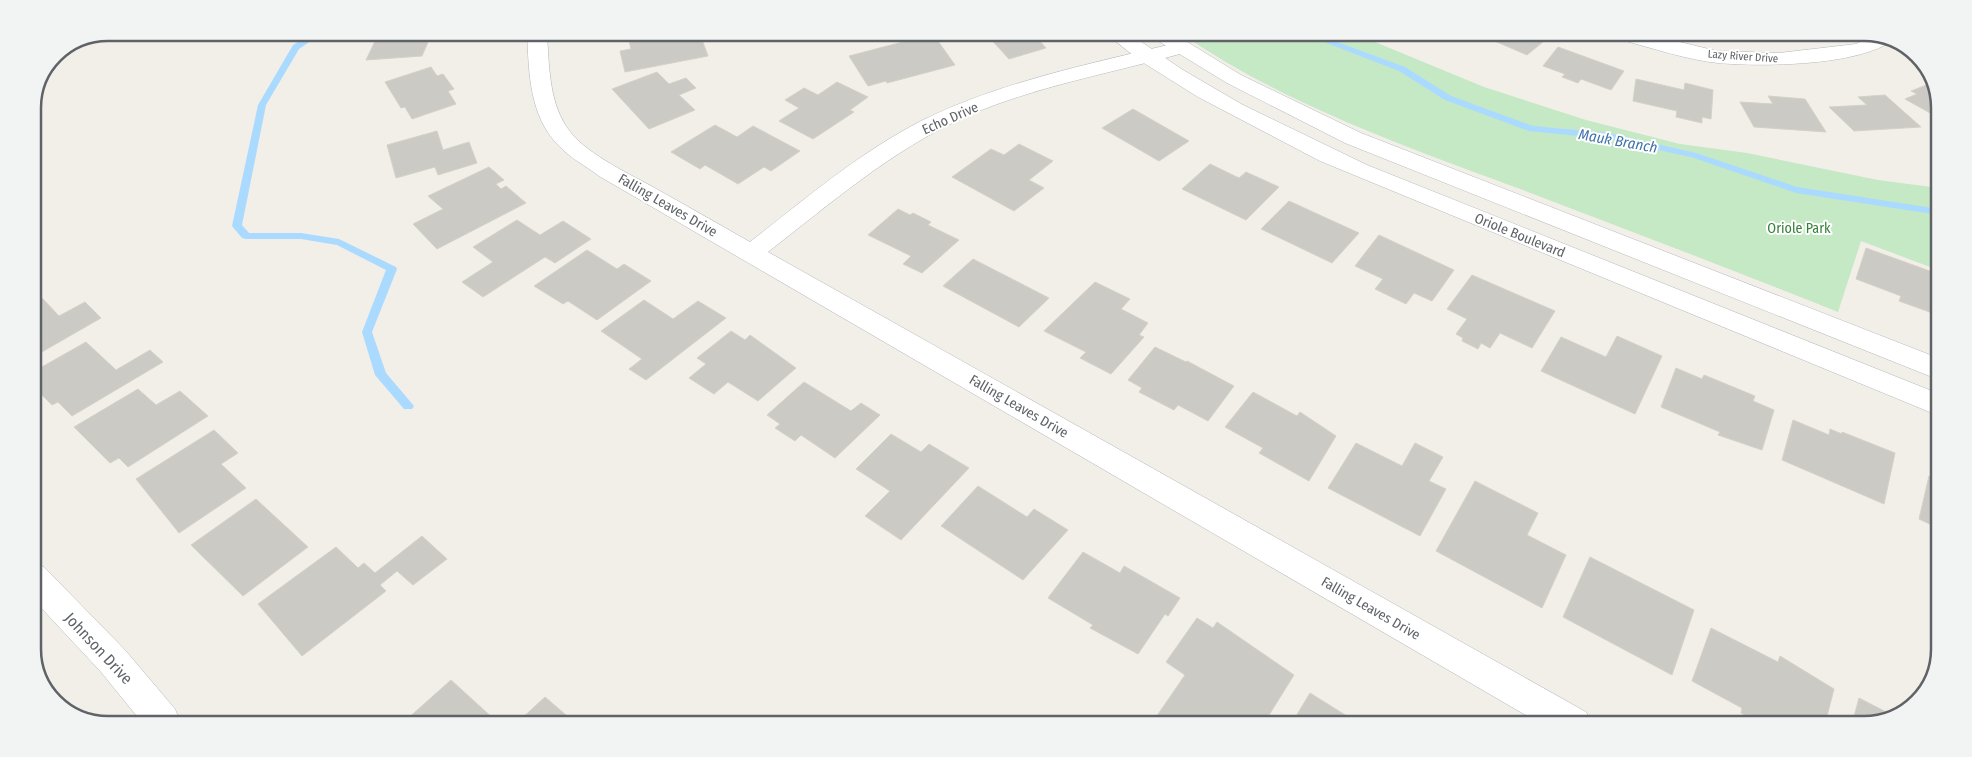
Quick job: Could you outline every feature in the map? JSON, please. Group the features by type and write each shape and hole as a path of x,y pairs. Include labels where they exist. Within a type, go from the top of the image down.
{"street":[{"name":"Falling Leaves Drive","path":"538,41 542,90 547,112 566,140 607,171 1560,716"},
{"name":"Oriole Boulevard","path":"1126,41 1148,57 1225,105 1280,134 1359,170 1931,402"},
{"name":"Echo Drive","path":"751,253 869,163 913,134 958,112 1015,92 1148,57 1171,41"},
{"name":"Oriole Boulevard","path":"1171,41 1234,79 1353,138 1931,366"},
{"name":"Lazy River Drive","path":"1650,41 1717,57 1779,59 1860,49 1874,42"},
{"name":"Johnson Drive","path":"41,586 112,661 160,716"}],"green space":[{"name":"Oriole Park","path":"1192,41 1373,41 1484,87 1586,120 1680,144 1747,153 1878,180 1931,187 1931,267 1861,241 1838,312 1348,123 1263,83"}],"building":[{"path":"375,41 428,41 422,56 366,60"},
{"path":"629,41 702,41 708,56 625,72 620,51 631,49"},
{"path":"906,41 938,41 955,65 887,83 886,81 868,86 849,56"},
{"path":"992,41 1040,41 1046,48 1009,59"},
{"path":"1495,41 1544,41 1527,55"},
{"path":"1558,47 1624,71 1611,90 1581,79 1578,83 1562,77 1565,74 1543,66"},
{"path":"431,67 437,76 443,74 454,89 448,91 456,104 412,119 405,107 401,108 385,82"},
{"path":"657,72 669,84 686,78 696,88 679,95 695,110 649,129 612,89"},
{"path":"1636,79 1684,90 1685,83 1713,90 1711,119 1702,117 1702,123 1676,117 1677,111 1633,101"},
{"path":"837,82 868,97 850,110 854,112 813,139 779,121 799,108 785,100 804,88 818,95"},
{"path":"1926,85 1931,104 1931,114 1905,99 1917,94 1911,91"},
{"path":"1885,95 1921,127 1854,131 1829,107 1867,105 1858,97"},
{"path":"1768,96 1805,99 1826,132 1754,127 1740,102 1773,104"},
{"path":"1133,109 1189,141 1159,161 1102,128"},
{"path":"715,125 737,137 753,126 800,151 771,171 764,167 738,184 705,165 700,169 671,152"},
{"path":"437,131 443,150 469,142 477,163 438,175 435,167 396,178 387,145"},
{"path":"1019,144 1053,161 1029,180 1044,188 1014,211 952,177 991,149 1004,155"},
{"path":"1210,164 1239,178 1246,172 1279,187 1246,220 1182,189"},
{"path":"489,167 504,180 496,184 501,189 506,186 526,203 437,249 413,224 443,209 428,196"},
{"path":"1289,201 1359,233 1332,263 1261,229"},
{"path":"898,209 910,215 913,213 931,222 928,225 959,240 922,273 903,264 911,256 868,235"},
{"path":"517,220 540,235 563,221 591,239 555,263 545,257 483,297 462,282 493,262 473,247"},
{"path":"1379,235 1454,270 1432,301 1414,293 1406,304 1375,289 1383,279 1355,266"},
{"path":"1866,248 1931,271 1931,312 1899,301 1901,296 1856,279"},
{"path":"587,250 617,269 624,264 651,281 597,320 568,301 563,304 534,286"},
{"path":"973,259 1049,298 1019,327 943,286"},
{"path":"1472,275 1555,311 1532,348 1500,333 1490,348 1481,343 1478,349 1462,341 1463,338 1456,334 1467,319 1447,309"},
{"path":"1095,282 1130,299 1121,309 1148,323 1139,335 1144,337 1111,374 1080,358 1086,352 1044,331"},
{"path":"41,299 59,316 85,302 101,318 41,352"},
{"path":"644,300 673,319 698,301 726,318 646,380 629,369 642,359 601,331"},
{"path":"731,331 745,340 750,335 796,368 758,401 728,382 714,394 689,378 706,364 697,358"},
{"path":"1617,336 1662,356 1635,414 1541,371 1561,337 1606,357"},
{"path":"86,342 116,370 150,350 163,362 72,416 58,402 52,405 41,394 41,367"},
{"path":"1155,347 1187,361 1234,386 1208,421 1178,405 1174,410 1139,392 1142,388 1128,380"},
{"path":"1676,368 1702,379 1704,375 1755,396 1753,401 1774,410 1762,450 1718,435 1720,432 1661,407"},
{"path":"804,382 851,411 861,403 880,415 835,458 801,435 795,441 775,428 780,424 767,415"},
{"path":"138,389 156,405 180,391 208,416 128,467 119,458 110,463 74,427"},
{"path":"1253,392 1297,416 1300,412 1336,436 1309,481 1259,453 1263,448 1225,427"},
{"path":"1793,420 1829,435 1830,429 1842,434 1842,432 1895,453 1884,504 1782,460"},
{"path":"214,430 238,453 221,464 246,488 179,533 136,479"},
{"path":"891,434 921,452 929,444 969,468 901,540 865,516 890,491 856,469"},
{"path":"1356,443 1402,466 1415,443 1443,457 1429,481 1446,489 1420,536 1328,488"},
{"path":"1929,476 1931,477 1931,525 1919,519"},
{"path":"1475,481 1538,513 1527,535 1566,555 1542,608 1436,551"},
{"path":"978,486 1027,517 1034,509 1068,530 1023,580 941,526"},
{"path":"256,499 308,547 243,596 191,545"},
{"path":"422,536 447,559 413,585 397,571 380,585 386,591 302,656 258,604 336,547 358,568 364,563 375,573"},
{"path":"1083,552 1120,573 1124,566 1180,598 1168,616 1165,614 1138,654 1090,628 1093,625 1048,598"},
{"path":"1590,557 1694,610 1672,675 1563,617"},
{"path":"1197,618 1213,628 1217,622 1294,675 1268,716 1157,716 1185,675 1166,662"},
{"path":"1711,628 1778,662 1780,656 1834,689 1827,716 1746,716 1741,713 1742,708 1692,681"},
{"path":"451,680 491,716 411,716"},
{"path":"1310,693 1347,716 1296,716"},
{"path":"545,697 567,716 524,716"},
{"path":"1859,698 1886,712 1872,715 1854,716"}],"waterway":[{"path":"305,41 296,47 262,105 237,226 246,236 301,236 339,242 392,269 367,332 381,375 408,406"},
{"name":"Mauk Branch","path":"1326,41 1402,69 1448,98 1532,129 1608,136 1693,155 1796,190 1931,211"}]}
